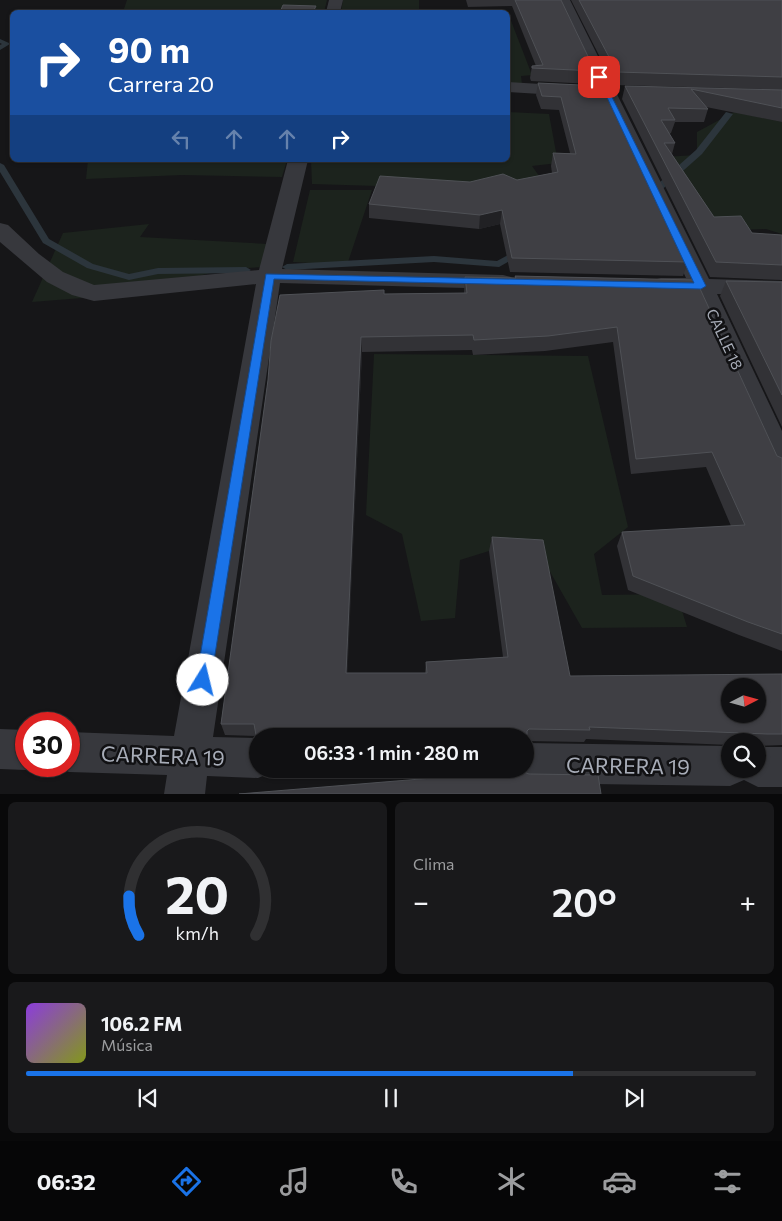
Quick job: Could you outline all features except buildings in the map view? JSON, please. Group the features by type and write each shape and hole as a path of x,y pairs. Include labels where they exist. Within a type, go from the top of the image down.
{"street":[{"name":"CALLE 18","path":"562,0 616,93 701,286 782,462"},
{"path":"510,87 616,93"},
{"path":"188,775 269,276 298,162"},
{"path":"0,230 44,268 69,286 94,293 269,276 526,282"},
{"path":"643,285 782,288"},
{"path":"0,749 15,750"},
{"name":"CARRERA 19","path":"80,754 188,775 249,760"},
{"name":"CARRERA 19","path":"534,763 721,766"},
{"path":"766,767 782,767"}],"shaded area":[{"path":"127,0 327,0 324,10 124,10"},
{"path":"343,0 419,0 419,10 341,10"},
{"path":"510,18 532,75 521,76 522,84 510,83"},
{"path":"510,112 549,114 558,163 532,166 542,180 476,189 312,184 311,162 510,162"},
{"path":"734,112 782,122 782,234 766,229 709,231 663,157 697,155 697,132"},
{"path":"88,162 286,162 282,177 182,175 86,179"},
{"path":"310,190 372,190 347,265 293,262"},
{"path":"149,224 140,237 268,244 264,267 225,269 132,294 32,302 63,233"},
{"path":"374,354 588,356 628,527 594,554 602,595 677,594 687,627 582,628 540,554 489,551 460,560 455,618 421,621 402,534 366,515"}],"waterway":[{"path":"0,41 7,44 0,48"},
{"path":"654,192 699,152 729,114"},
{"path":"0,165 46,241 90,266 129,277 158,271 246,270"},
{"path":"287,267 434,259 499,264 519,252"}],"route":[{"path":"203,680 269,276 701,286 599,77"}]}
